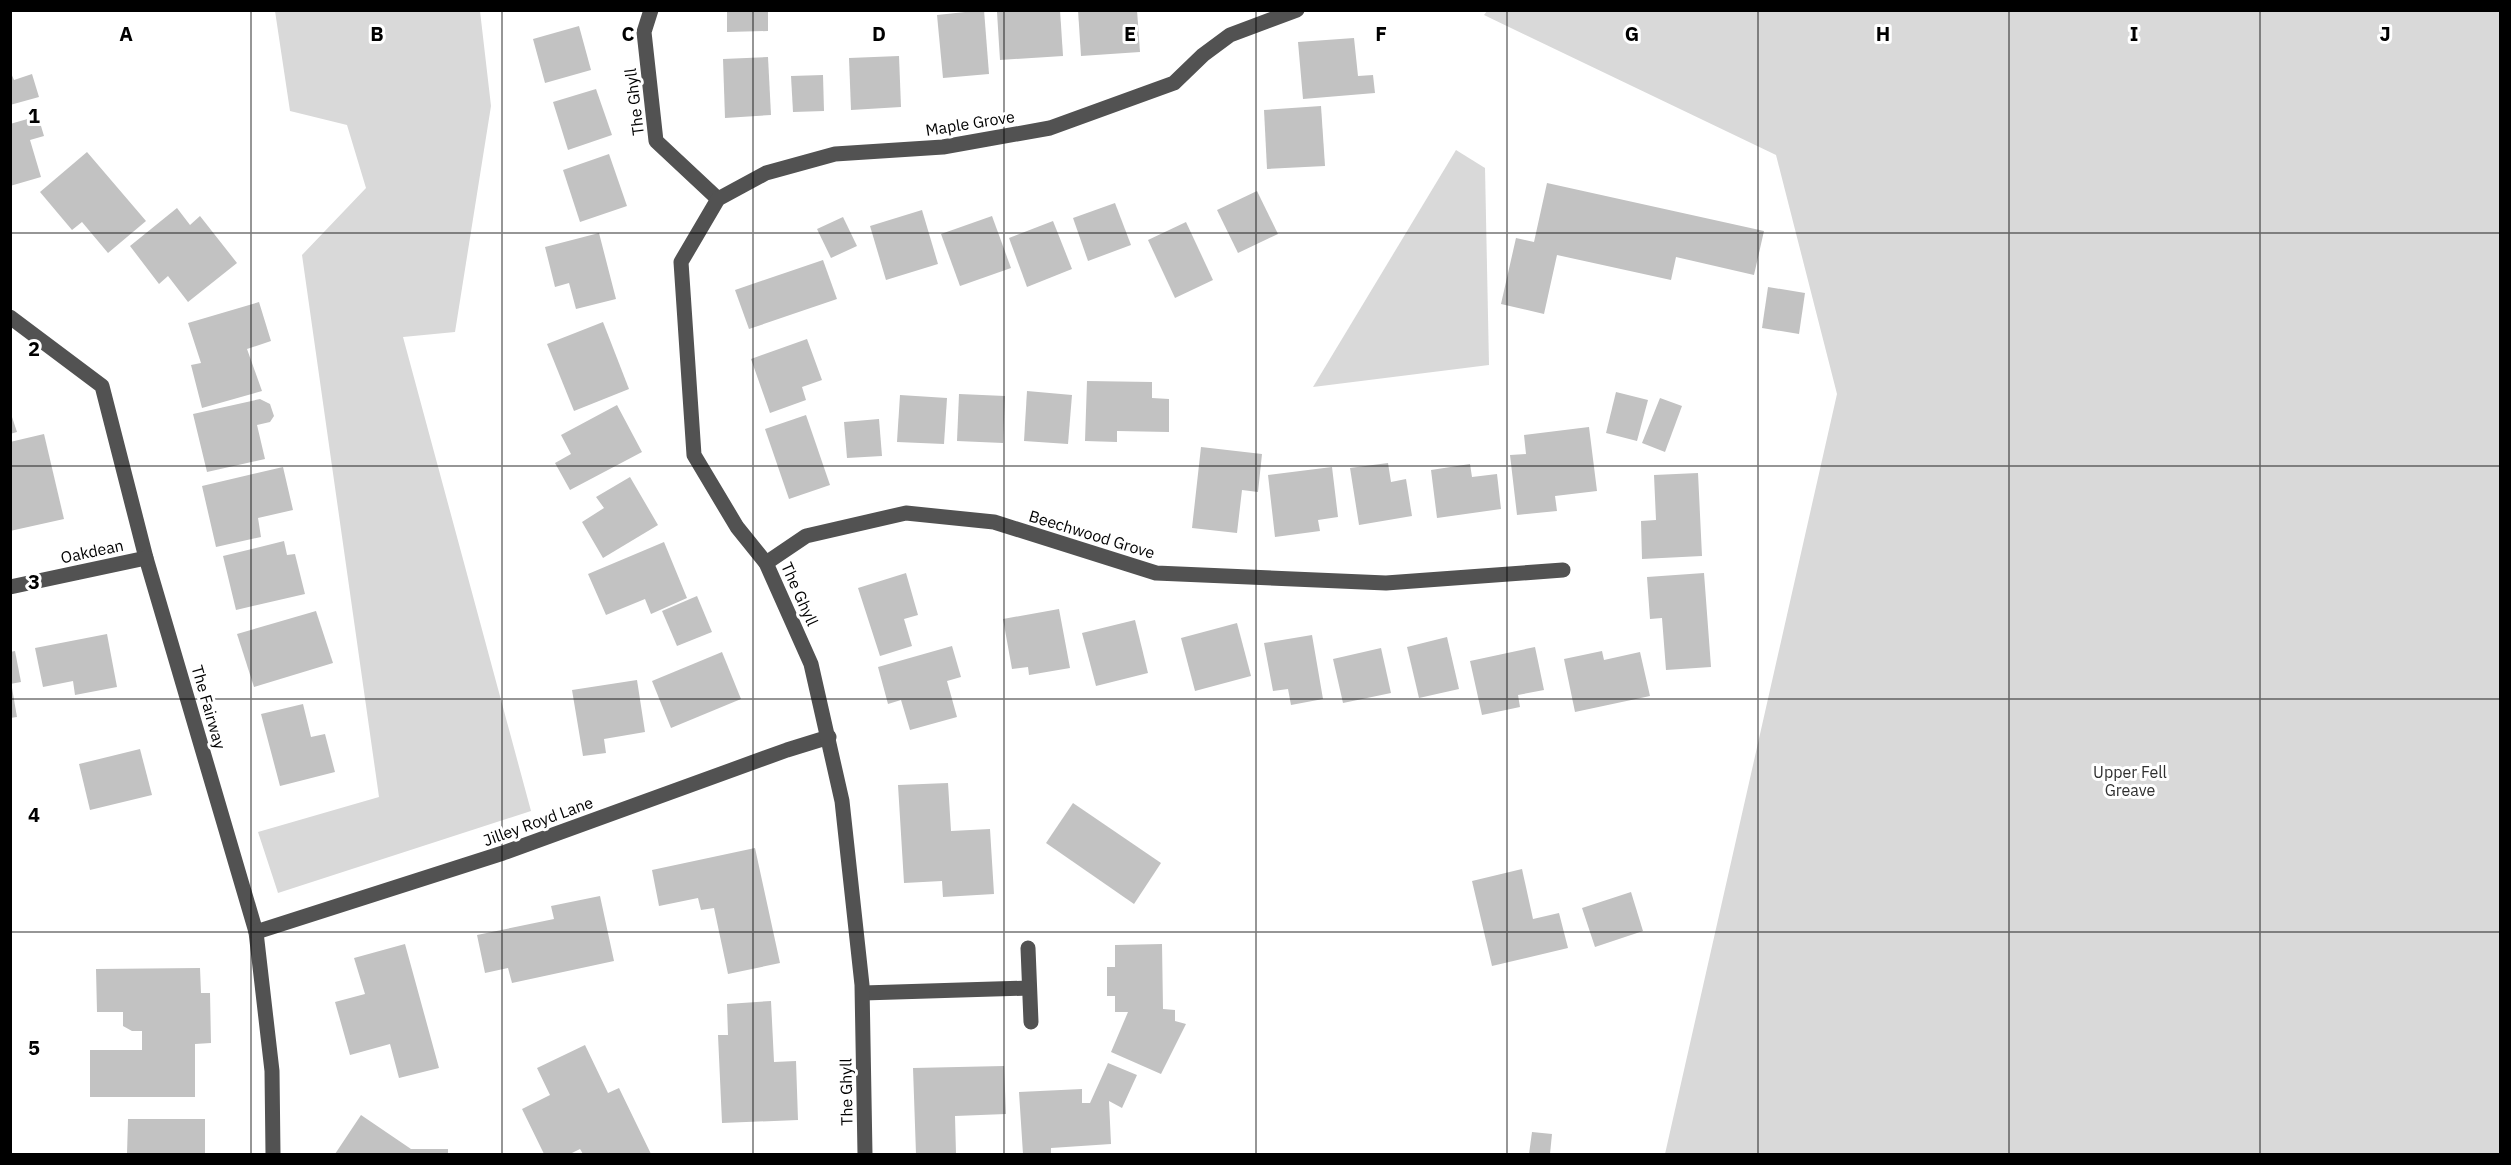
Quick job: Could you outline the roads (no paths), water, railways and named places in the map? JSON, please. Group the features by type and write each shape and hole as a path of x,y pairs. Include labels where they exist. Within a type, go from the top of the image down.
{"street":[{"name":"The Ghyll","path":"651,10 644,32 656,141 718,199 681,262 694,455 737,527 766,563 810,664 829,737 842,801 863,993 865,1155"},
{"name":"Maple Grove","path":"718,199 766,173 835,154 943,147 1050,128 1174,83 1203,55 1230,35 1297,10"},
{"name":"The Fairway","path":"10,317 102,386 146,558 256,932 272,1071 273,1155"},
{"name":"Beechwood Grove","path":"766,563 806,536 906,513 994,522 1156,573 1386,583 1563,570"},
{"name":"Oakdean","path":"10,587 146,558"},
{"name":"Jilley Royd Lane","path":"256,932 503,853 829,737"},
{"path":"1028,948 1031,1022"},
{"path":"863,993 1029,988"}],"park label":[{"name":"Upper Fell Greave","path":"2130,781"}]}
